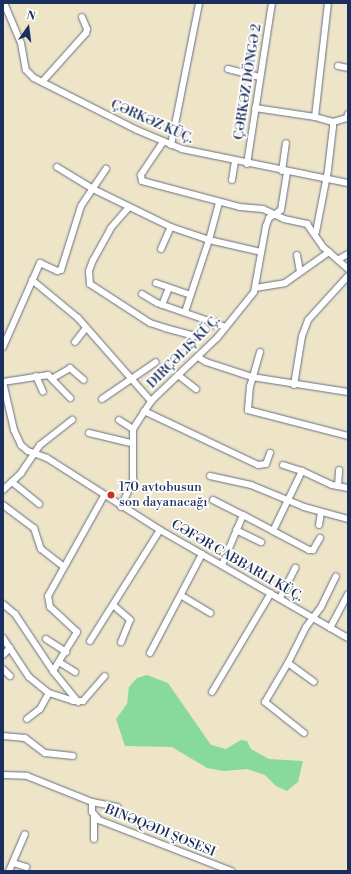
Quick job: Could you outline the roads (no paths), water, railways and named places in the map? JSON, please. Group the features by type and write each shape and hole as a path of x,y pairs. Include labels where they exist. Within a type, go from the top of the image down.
{"street":[{"name":"ÇƏRKƏZ KÜÇ.","path":"4,3 21,43 26,70 42,82 162,142 171,145 247,164 348,183"},
{"path":"171,145 200,3"},
{"name":"ÇƏRKƏZ DÖNGƏ 2","path":"247,164 272,3"},
{"path":"315,117 328,3"},
{"path":"42,82 86,33 87,29 82,17"},
{"path":"338,66 348,68"},
{"path":"228,69 260,77"},
{"path":"255,108 315,117 333,122 348,118 348,114"},
{"path":"316,232 326,180 333,122"},
{"path":"162,142 141,175 142,181 219,202 263,209 307,224 316,232 329,252 339,259 348,269"},
{"name":"DIRÇƏLIŞ KÜÇ.","path":"121,507 133,480 131,443 133,429 144,411 151,401 198,357 226,327 255,288 267,221 282,204 286,143"},
{"path":"232,180 235,161"},
{"path":"57,167 93,189 129,208 171,227 209,240 261,252"},
{"path":"3,347 40,263 57,271 61,270 78,214 106,169"},
{"path":"185,312 209,240 219,202"},
{"path":"129,208 111,228 93,260 89,271 90,284 150,324 194,336 216,322"},
{"path":"161,249 171,227"},
{"path":"255,288 277,286 329,252"},
{"path":"339,259 348,254"},
{"path":"297,255 300,272"},
{"path":"294,385 302,336 308,320 348,276"},
{"path":"32,280 69,309 151,401"},
{"path":"156,283 190,295"},
{"path":"162,305 169,288"},
{"path":"142,294 162,305 216,322 226,327"},
{"path":"75,342 86,328"},
{"path":"260,352 252,377 246,405 248,410 348,436"},
{"path":"198,357 206,362 252,377 294,385 348,392"},
{"path":"102,399 156,362"},
{"path":"53,378 70,368 84,380"},
{"path":"70,398 53,378 48,375 3,382 17,438 21,445 34,454 47,458 121,507 160,530 330,628 347,636"},
{"path":"178,375 196,389"},
{"path":"36,376 43,392"},
{"path":"144,411 258,465 266,464 270,453"},
{"path":"3,490 12,482 44,442 72,420"},
{"path":"119,420 133,429"},
{"path":"89,433 131,443"},
{"path":"283,466 302,471 338,486 348,488"},
{"path":"338,486 339,470"},
{"path":"273,531 289,501 302,471"},
{"path":"210,476 251,485 289,501 348,519"},
{"path":"12,482 39,504"},
{"path":"53,671 77,632 54,612 47,602 50,589 104,496"},
{"path":"214,500 309,550 312,550 320,538"},
{"path":"3,505 34,528 41,549 63,566"},
{"path":"319,525 321,512"},
{"path":"222,565 243,514"},
{"path":"90,641 160,530"},
{"path":"236,530 261,542"},
{"path":"150,653 182,596 202,554"},
{"path":"280,598 295,568"},
{"path":"304,734 265,702 288,663 306,627 314,618 336,576"},
{"path":"212,692 271,593"},
{"path":"330,628 348,594"},
{"path":"182,596 210,614"},
{"path":"3,604 15,614 53,671 78,702"},
{"path":"113,605 130,620 121,642"},
{"path":"3,638 29,677 49,693 78,702 87,699 105,676"},
{"path":"46,639 66,652"},
{"path":"3,655 10,648"},
{"path":"59,662 75,672"},
{"path":"288,663 314,682"},
{"path":"3,669 10,676"},
{"path":"27,718 40,709 49,693"},
{"path":"3,736 25,738 45,753 73,756"},
{"name":"BINƏQƏDI ŞOSESI","path":"3,775 27,776 92,802 94,816 231,871"},
{"path":"92,802 118,807"},
{"path":"94,816 94,839"},
{"path":"9,871 25,834"},
{"path":"13,863 26,867"}],"place":[{"name":"170 avtobusun son dayanacağı","path":"111,495"}]}
